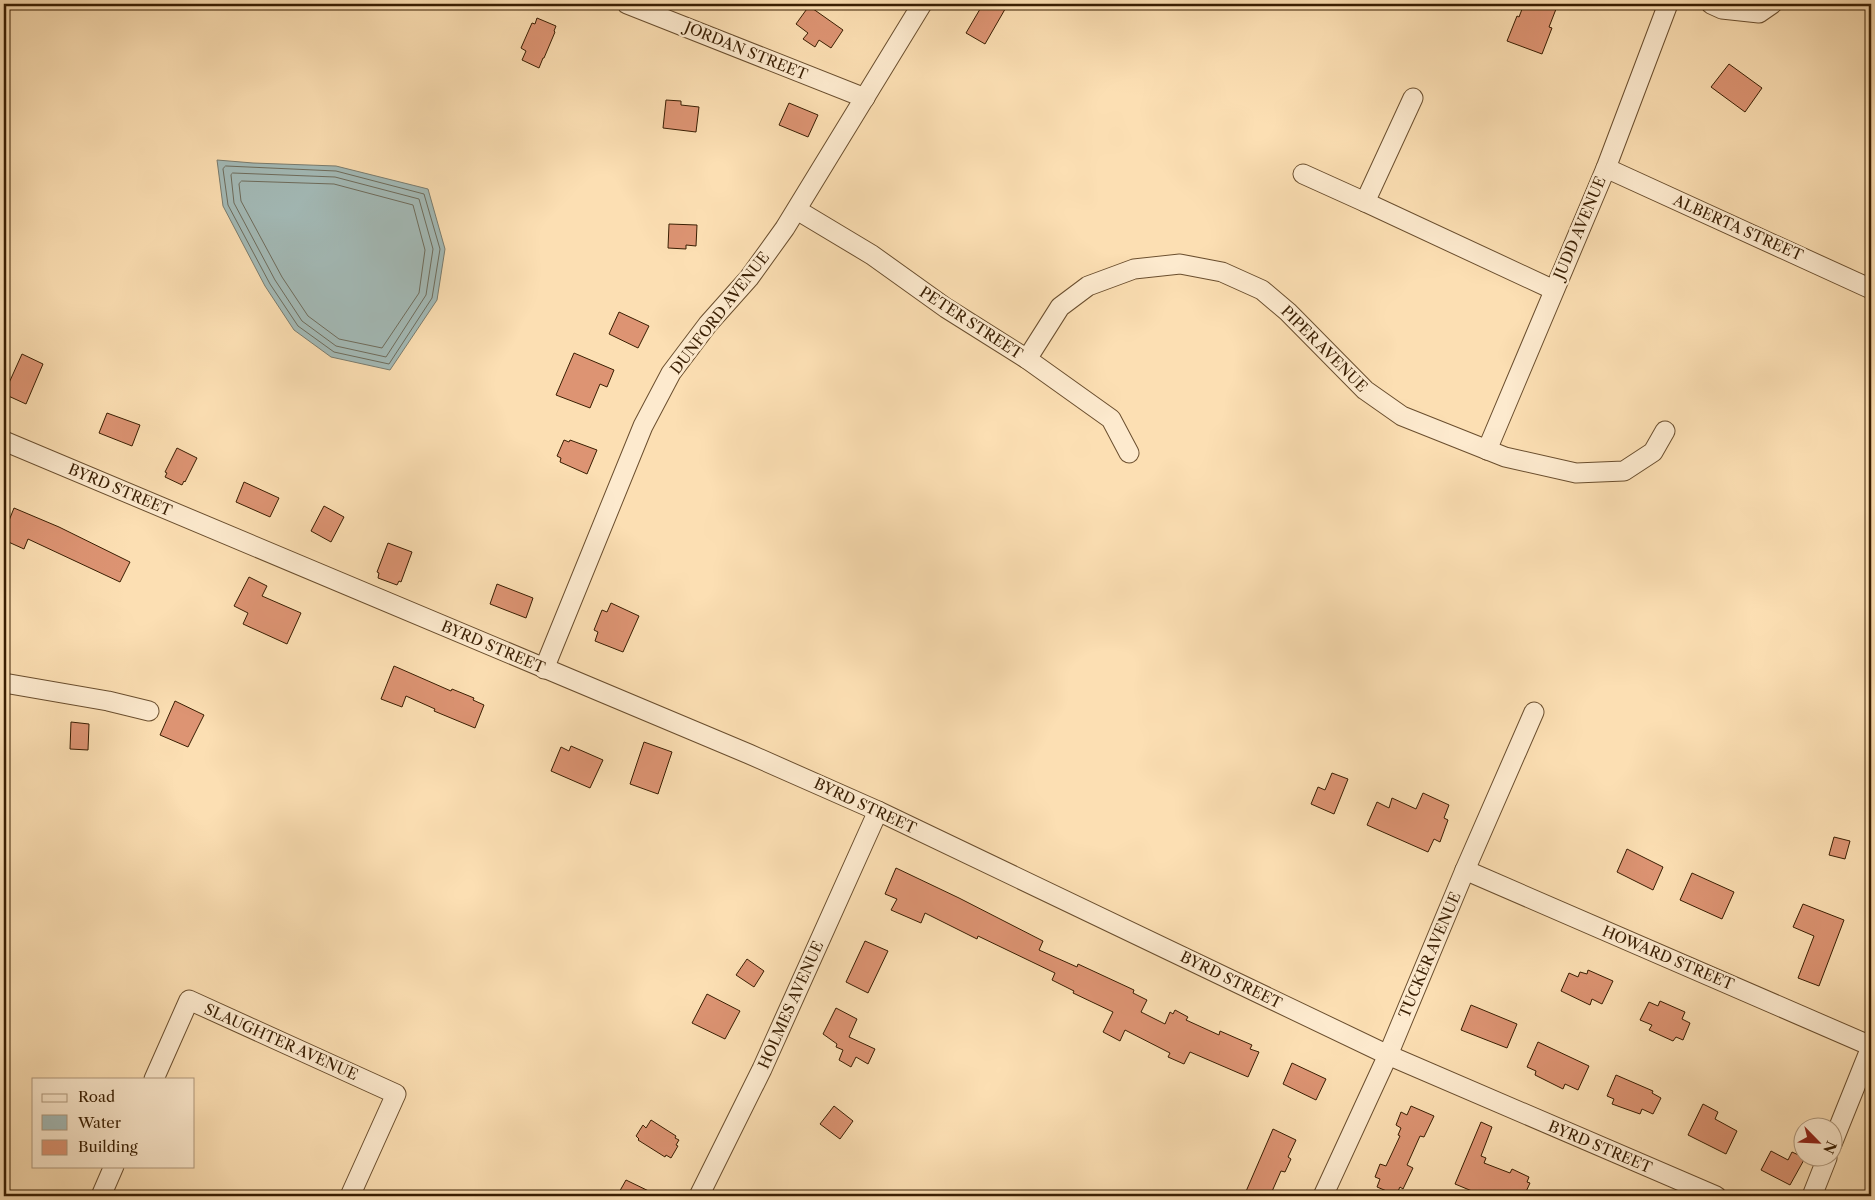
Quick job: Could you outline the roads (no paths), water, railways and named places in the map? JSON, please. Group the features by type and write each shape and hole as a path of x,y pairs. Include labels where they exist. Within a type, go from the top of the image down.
{"street":[{"name":"JORDAN STREET","path":"627,4 865,98"},
{"name":"DUNFORD AVENUE","path":"544,669 643,426 671,372 708,324 749,278 797,210 922,4"},
{"name":"JUDD AVENUE","path":"1487,450 1606,168 1668,4"},
{"path":"1711,4 1722,9 1759,13 1772,4"},
{"path":"1365,202 1413,98"},
{"name":"ALBERTA STREET","path":"1606,168 1871,288"},
{"path":"1303,174 1554,290"},
{"name":"PETER STREET","path":"797,210 872,255 946,308 1027,359 1111,419 1128,453"},
{"name":"PIPER AVENUE","path":"1027,359 1060,307 1088,286 1134,269 1180,264 1222,272 1262,290 1288,312 1365,390 1402,416 1505,457 1576,473 1624,471 1653,452 1665,431"},
{"name":"BYRD STREET","path":"4,441 749,754 878,811 1388,1055 1716,1196"},
{"path":"4,683 108,701 149,711"},
{"name":"TUCKER AVENUE","path":"1323,1196 1388,1055 1465,870 1534,712"},
{"name":"HOLMES AVENUE","path":"699,1196 766,1060 878,811"},
{"name":"HOWARD STREET","path":"1465,870 1871,1046"},
{"name":"SLAUGHTER AVENUE","path":"154,1078 189,1000 396,1094 350,1196"},
{"path":"1842,1119 1871,1046"},
{"path":"101,1196 113,1168"},
{"path":"1812,1196 1823,1168"}],"water":[{"path":"217,160 336,166 428,189 445,249 437,300 390,370 331,357 294,330 265,286 223,206"}]}
